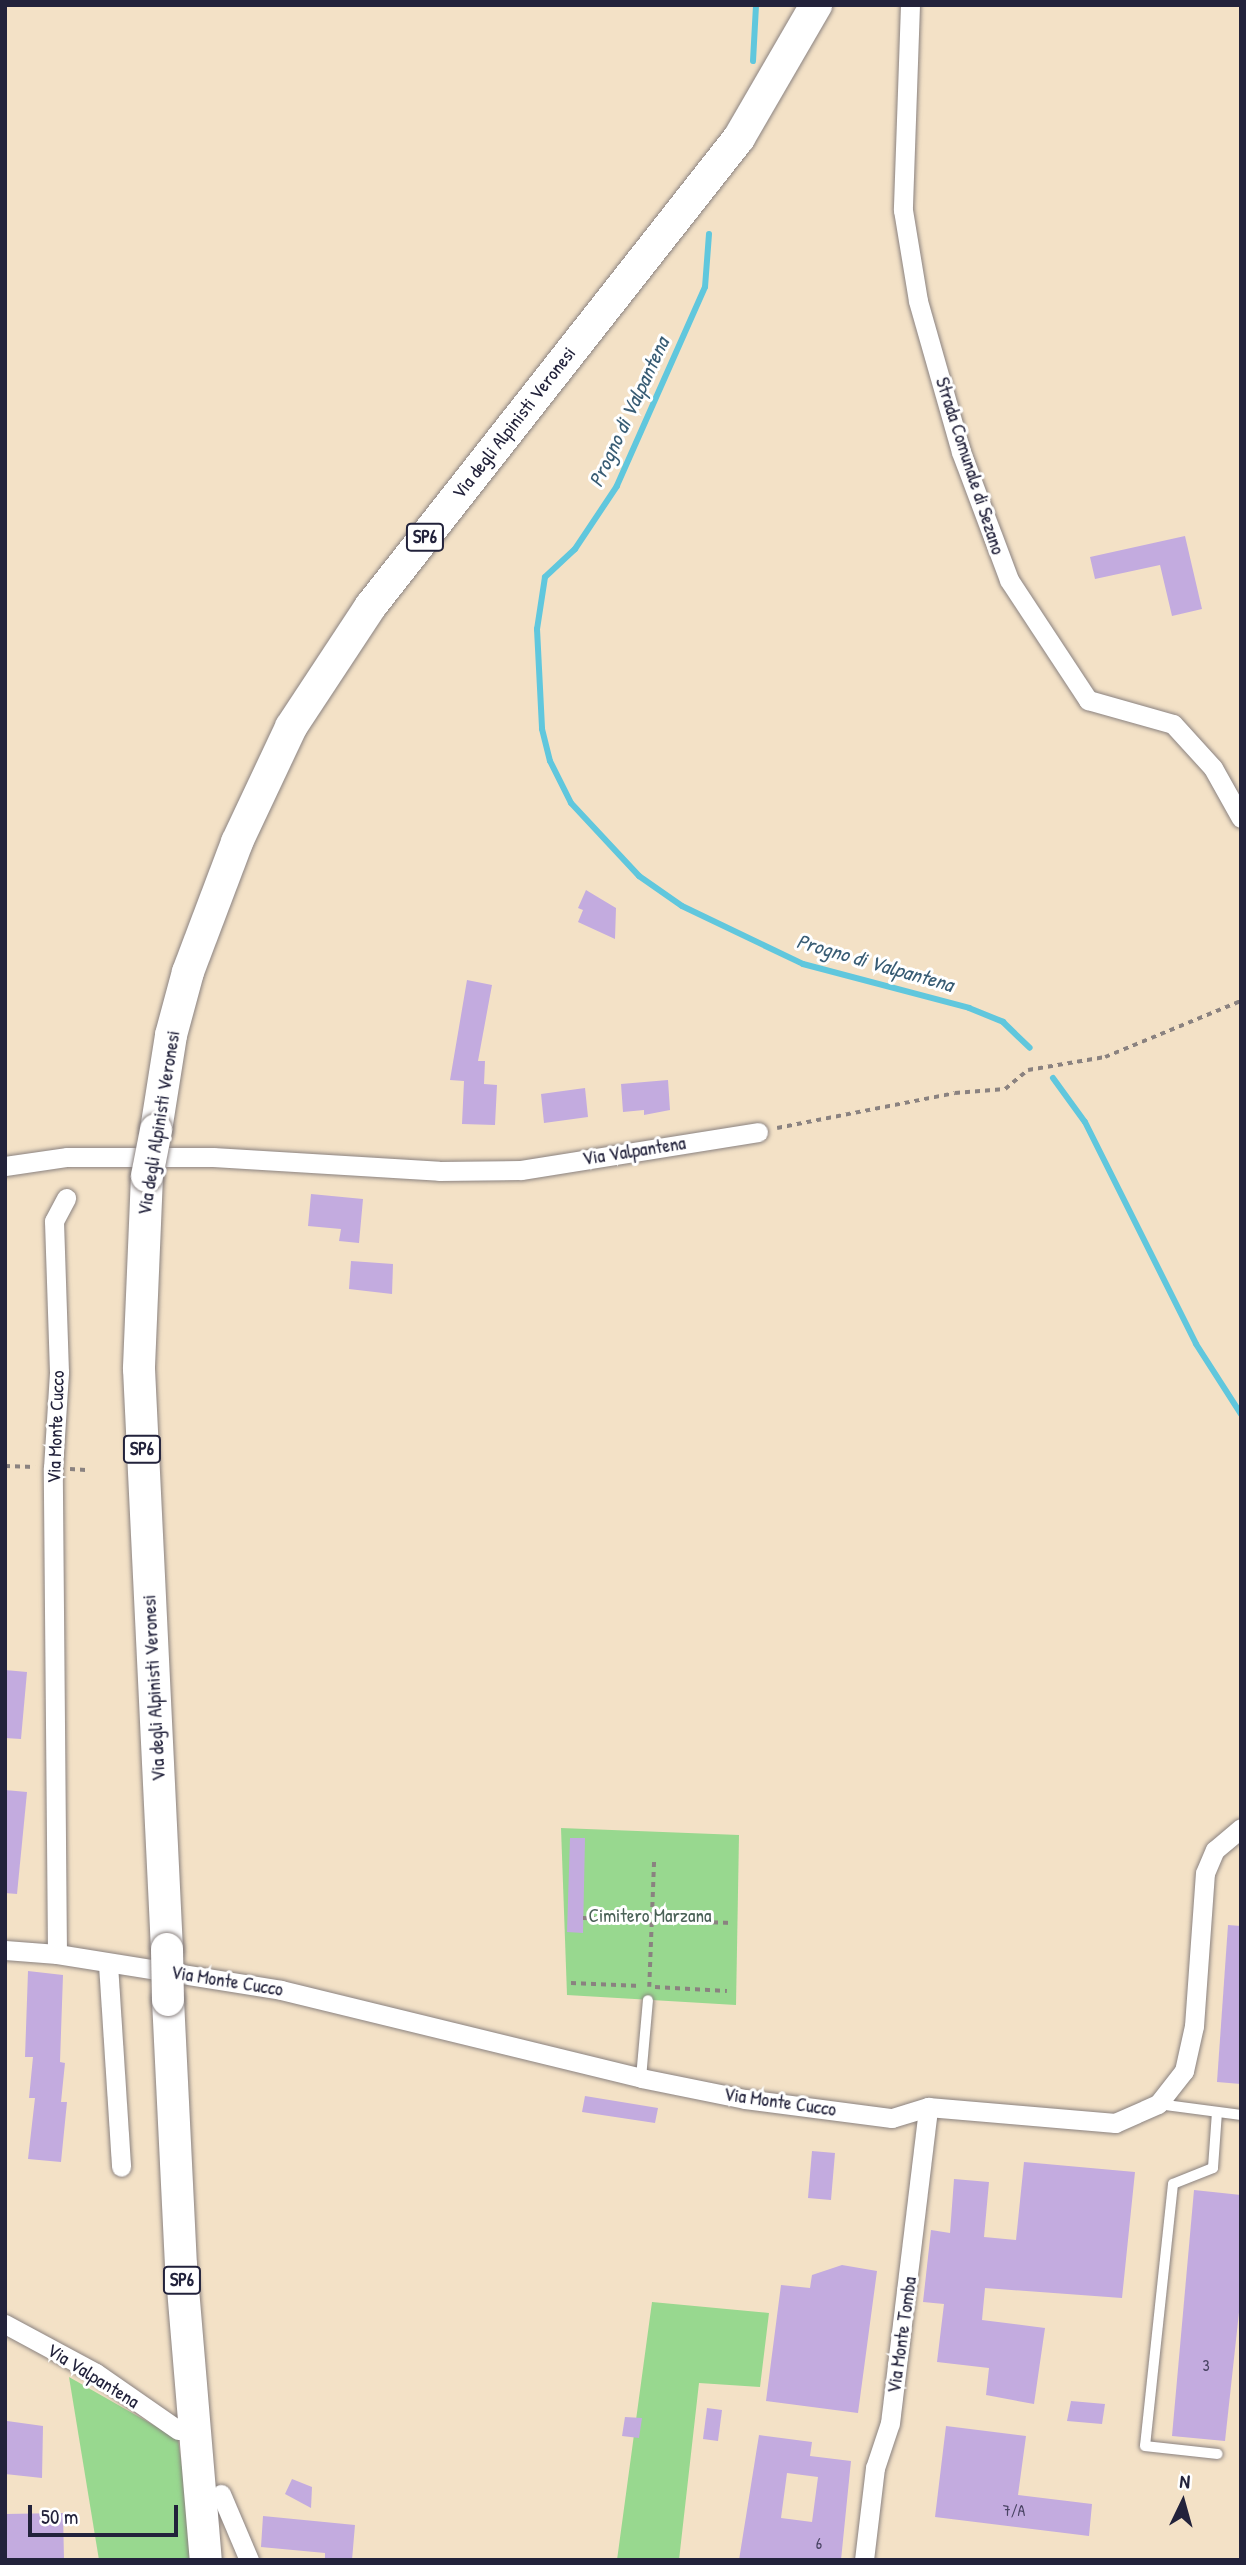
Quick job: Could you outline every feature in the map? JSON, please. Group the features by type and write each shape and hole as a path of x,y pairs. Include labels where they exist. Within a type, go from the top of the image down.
{"highway":[{"name":"Via degli Alpinisti Veronesi","path":"206,2560 181,2265 139,1370 147,1176 171,1035 192,960 232,853 291,727 370,607 739,138 816,5"}],"street":[{"name":"Strada Comunale di Sezano","path":"910,5 902,210 918,301 961,452 1009,580 1088,700 1173,724 1213,768 1241,818"},
{"name":"Via Valpantena","path":"5,1166 67,1157 213,1157 439,1171 521,1170 758,1132"},
{"name":"Via Monte Cucco","path":"57,1954 53,1468 59,1372 54,1221 66,1198"},
{"name":"Via Monte Cucco","path":"5,1950 57,1954 281,1990 641,2078 745,2099 892,2118 928,2107 1104,2123 1137,2116 1158,2104 1172,2089 1189,2057 1205,1873 1215,1850 1241,1828"},
{"path":"108,1964 121,2167"},
{"name":"Via Monte Tomba","path":"864,2560 875,2468 890,2423 928,2107"},
{"name":"Via Valpantena","path":"5,2324 96,2373 178,2430"},
{"path":"221,2494 249,2560"}],"lane":[{"path":"641,2078 648,2000"},
{"path":"1158,2104 1241,2115"},
{"path":"1217,2112 1213,2168 1173,2184 1145,2445 1218,2454"}],"path":[{"path":"758,1132 955,1093 1004,1089 1028,1070 1105,1057 1241,1001"},
{"path":"648,2000 654,1858"},
{"path":"583,1918 733,1923"}],"green space":[{"name":"Cimitero Marzana","path":"561,1828 739,1835 736,2005 567,1995"},
{"path":"652,2302 769,2313 760,2387 699,2383 679,2560 617,2560"},
{"path":"69,2377 178,2439 195,2560 99,2560"}],"building":[{"path":"1185,536 1202,609 1172,616 1160,565 1095,579 1090,557"},
{"path":"586,890 616,908 615,939 578,922 583,910 578,908"},
{"path":"467,980 492,985 478,1061 485,1061 484,1084 497,1085 495,1125 462,1124 464,1081 450,1080"},
{"path":"668,1080 670,1110 644,1115 644,1110 623,1112 621,1084"},
{"path":"585,1088 588,1117 544,1123 541,1094"},
{"path":"311,1194 363,1199 359,1243 339,1241 341,1229 308,1226"},
{"path":"351,1261 393,1264 392,1294 349,1289"},
{"path":"5,1670 27,1672 21,1739 5,1738"},
{"path":"5,1790 27,1792 17,1894 5,1893"},
{"path":"570,1838 585,1838 583,1933 567,1932"},
{"path":"1228,1925 1241,1926 1241,2084 1217,2082"},
{"path":"28,1971 63,1975 60,2062 65,2063 61,2102 67,2102 61,2162 28,2159 35,2098 29,2098 33,2057 25,2057"},
{"path":"585,2096 658,2108 655,2123 582,2112"},
{"path":"812,2151 835,2153 831,2200 808,2198"},
{"path":"1024,2162 1135,2172 1122,2298 985,2288 982,2320 1045,2328 1034,2404 986,2395 989,2368 937,2362 944,2304 923,2302 931,2230 950,2233 954,2179 989,2182 984,2237 1016,2240"},
{"path":"1194,2190 1241,2195 1241,2294 1225,2441 1172,2436"},
{"path":"842,2265 877,2271 858,2413 766,2401 781,2285 810,2288 812,2275"},
{"path":"1071,2401 1105,2404 1102,2424 1067,2421"},
{"path":"707,2408 722,2410 718,2441 703,2439"},
{"path":"625,2417 642,2418 639,2438 622,2436"},
{"path":"7,2421 43,2426 42,2478 5,2474"},
{"path":"946,2426 1026,2436 1018,2495 1092,2504 1089,2536 935,2517"},
{"path":"759,2435 812,2442 810,2456 851,2461 841,2560 739,2560","holes":["787,2473 818,2477 812,2522 781,2518"]},
{"path":"292,2479 312,2487 311,2508 285,2494"},
{"path":"63,2513 64,2559 5,2560 5,2514"},
{"path":"263,2516 355,2525 352,2560 325,2560 325,2553 261,2547"}],"waterway":[{"name":"Progno di Valpantena","path":"753,61 756,5"},
{"name":"Progno di Valpantena","path":"709,234 705,287 617,486 575,549 545,577 537,629 542,729 550,761 571,803 639,876 682,906 803,964 969,1008 1003,1022 1030,1048"},
{"name":"Progno di Valpantena","path":"1053,1078 1085,1122 1196,1344 1241,1414"}]}
